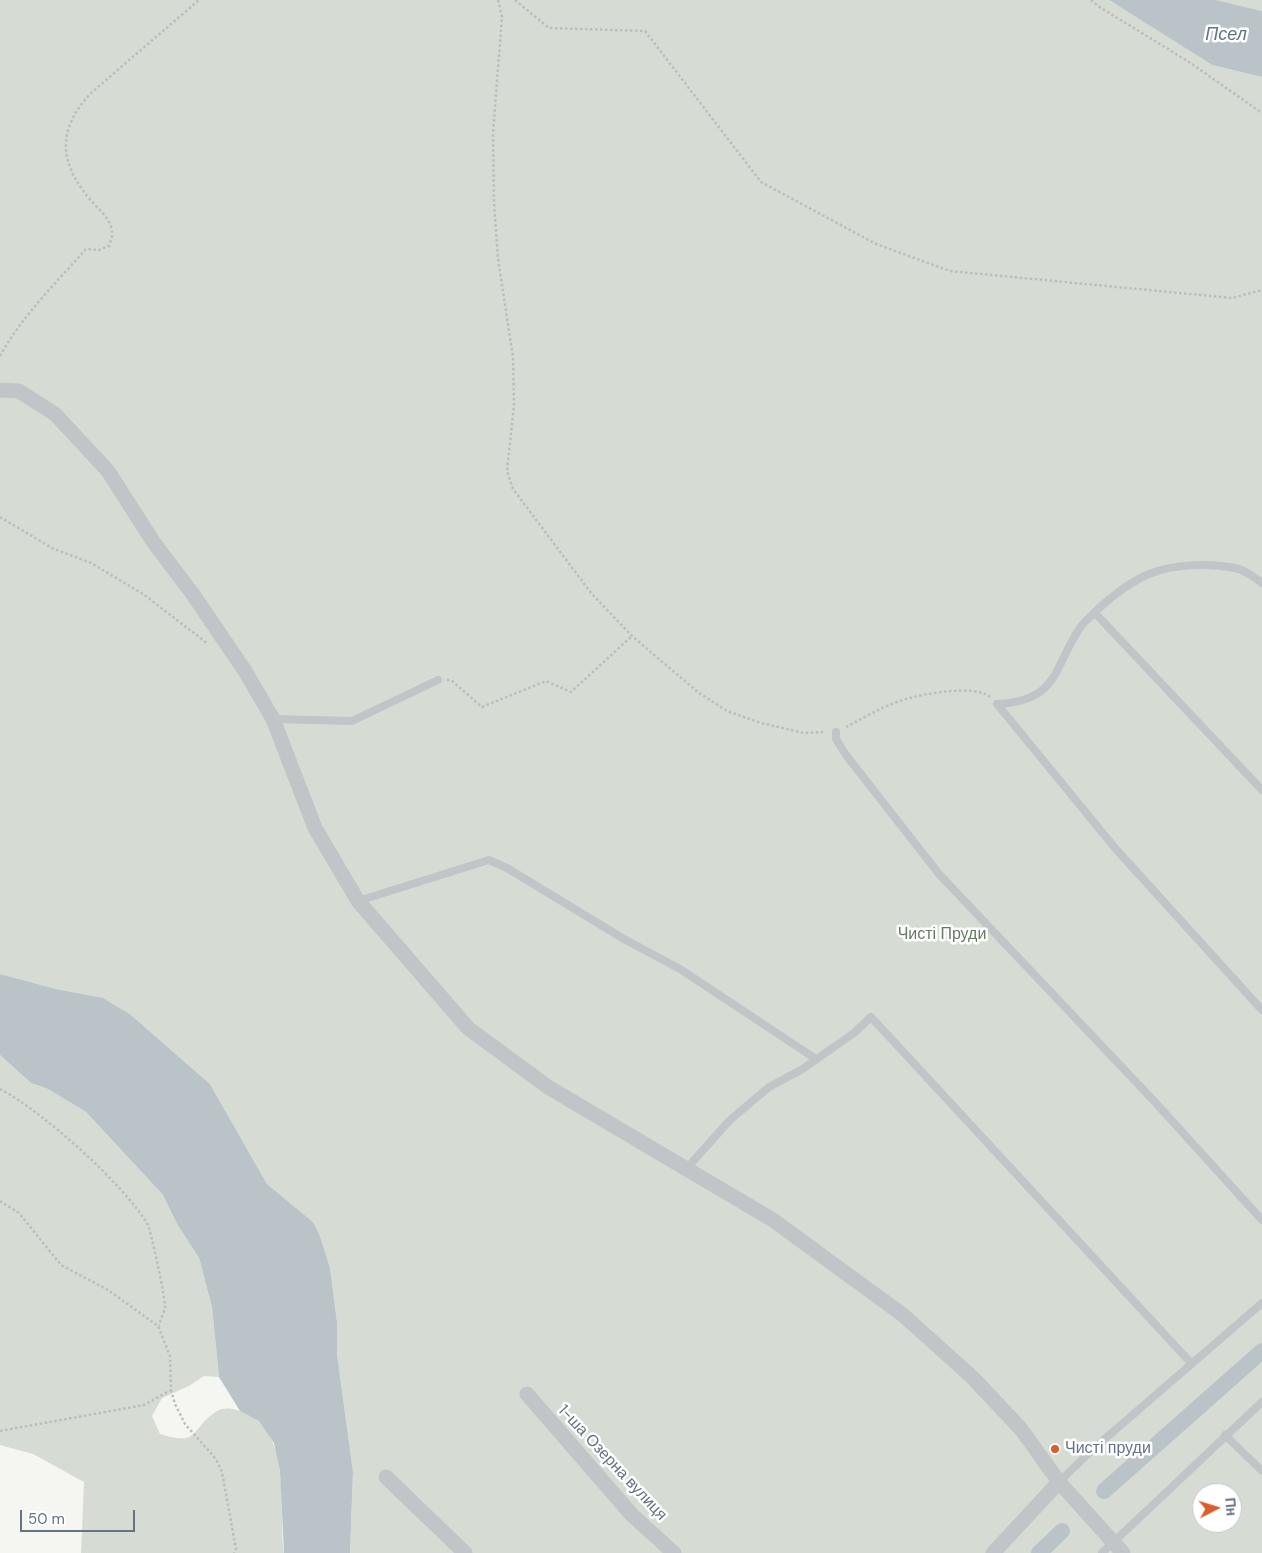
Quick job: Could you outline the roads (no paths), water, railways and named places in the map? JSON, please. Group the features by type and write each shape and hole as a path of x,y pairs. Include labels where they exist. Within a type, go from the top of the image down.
{"street":[{"path":"0,390 19,391 55,414 108,471 154,543 192,593 240,663 273,719 315,828 358,901 468,1028 548,1087 773,1220 903,1315 972,1377 1021,1429 1112,1550"},
{"name":"1-ша Озерна вулиця","path":"527,1394 543,1415 632,1515 674,1553"},
{"path":"386,1477 465,1553"},
{"path":"993,1553 1059,1482"}],"lane":[{"path":"1262,583 1237,568 1212,566 1172,568 1147,574 1112,598 1083,624 1052,682 1036,694 1014,703 997,704 1115,848 1262,1010"},
{"path":"1095,613 1262,790"},
{"path":"273,719 352,721 438,680"},
{"path":"836,732 836,739 846,755 939,874 1154,1101 1262,1220"},
{"path":"358,901 489,860 507,868 624,939 680,969 816,1059"},
{"path":"686,1169 730,1120 769,1087 801,1070 854,1033 871,1017 1191,1363"},
{"path":"1059,1482 1191,1363 1262,1303"},
{"path":"1112,1550 1262,1402"},
{"path":"1226,1436 1262,1471"}],"water":[{"name":"Псел","path":"1109,0 1216,0 1262,11 1262,77 1212,65"},
{"path":"0,974 55,989 103,998 131,1015 210,1084 267,1184 313,1222 330,1268 337,1322 337,1354 353,1472 350,1553 284,1553 280,1472 274,1443 259,1421 240,1411 219,1377 212,1307 199,1258 177,1224 163,1195 86,1112 48,1089 31,1083 0,1055"}],"waterway":[{"path":"1104,1491 1262,1351"},
{"path":"1039,1553 1062,1531"}],"place":[{"name":"Чисті пруди","path":"1055,1449"}],"park label":[{"name":"Чисті Пруди","path":"942,935"}]}
